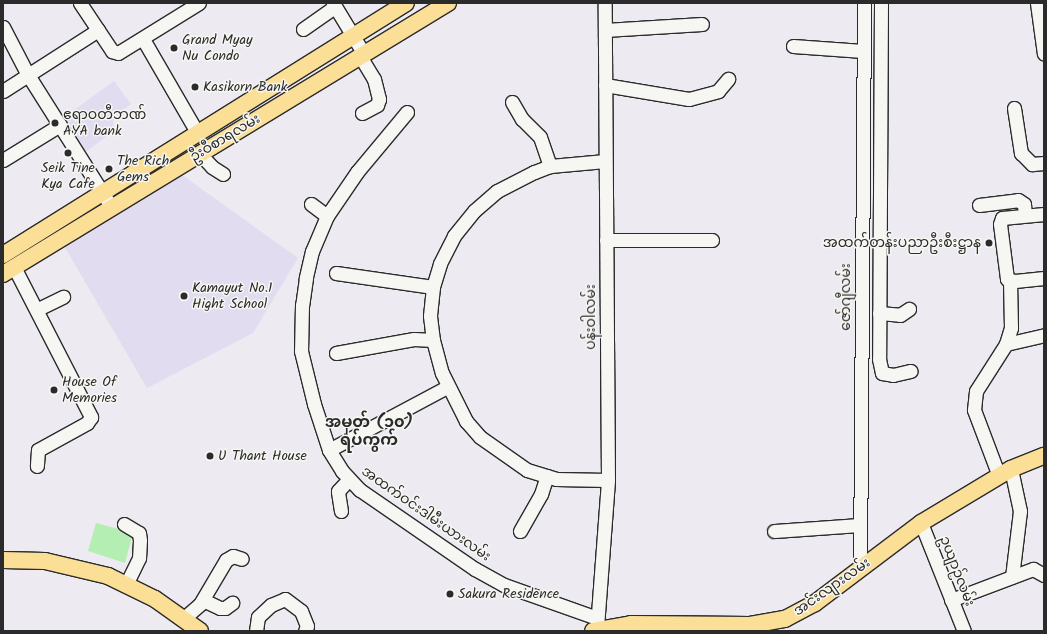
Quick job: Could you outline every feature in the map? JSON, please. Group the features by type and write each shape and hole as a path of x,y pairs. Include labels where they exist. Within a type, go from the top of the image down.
{"main road":[{"name":"ဦးဝီစာရလမ်း","path":"5,251 23,243 192,135 406,3"},
{"name":"ဦးဝီစာရလမ်း","path":"9,271 445,4"},
{"path":"265,90 276,108"},
{"path":"192,135 198,155"},
{"path":"23,243 32,256"},
{"name":"အင်းလျားလမ်း","path":"596,626 614,625 701,628 764,627 801,611 921,523 1005,473 1044,456"},
{"path":"3,560 45,561 68,565 127,583 184,618 200,631"}],"street":[{"path":"80,3 115,53 121,52 143,39 199,3"},
{"name":"ပန်းဝါလမ်း","path":"596,626 608,480 605,3"},
{"name":"ဇော်ဂျီလမ်း","path":"860,568 864,3"},
{"path":"881,3 879,313 882,373 893,375 911,371"},
{"path":"1037,3 1044,54"},
{"path":"303,29 334,5 353,36 374,79 379,99 377,105 362,113"},
{"path":"605,30 702,24"},
{"path":"3,27 28,76 103,191 112,208"},
{"path":"3,91 98,30"},
{"path":"143,39 192,135"},
{"path":"793,46 863,51"},
{"path":"605,85 689,100 718,91 728,79"},
{"path":"512,102 522,119 540,137 550,166"},
{"path":"1014,108 1021,153 1032,164 1044,163"},
{"name":"အထက်ဝင်းဒါမီးယားလမ်း","path":"407,112 357,172 327,216 312,251 306,278 300,339 314,404 329,450 349,479 417,530 504,586 596,626"},
{"path":"3,160 60,125"},
{"path":"198,155 222,174"},
{"path":"605,161 550,166 497,191 474,212 454,236 440,264 433,287 430,316 433,340 447,387 466,421 480,437 527,470 547,476 608,480"},
{"path":"979,206 1018,200 1024,204 1024,215"},
{"path":"311,204 327,216"},
{"path":"1012,577 1020,511 1005,473 974,410 974,399 1006,344 1011,328 1010,281 1005,273 1000,224 1002,218 1044,214"},
{"path":"606,240 712,240"},
{"path":"9,271 38,309 92,417 87,423 38,450 37,466"},
{"path":"336,273 433,287"},
{"path":"1010,281 1044,278"},
{"path":"38,309 63,297"},
{"path":"879,313 900,315 909,309"},
{"path":"1006,344 1044,335"},
{"path":"336,352 414,339 433,340"},
{"path":"329,450 447,387"},
{"path":"520,531 541,494 547,476"},
{"path":"341,511 338,491 341,485 349,479"},
{"path":"539,517 541,494"},
{"name":"ဥယျာဉ်လမ်း","path":"921,523 964,631"},
{"path":"124,524 139,533 140,540 139,558 127,583"},
{"path":"774,531 860,525"},
{"path":"184,618 203,600 226,560 233,556 242,559"},
{"path":"952,600 1032,569 1044,575"},
{"path":"256,631 258,617 271,605 285,599 301,611 307,626 305,631"},
{"path":"203,600 220,608 225,608 232,603"}],"shaded area":[{"path":"114,81 131,104 113,117 114,131 83,154 59,121"},
{"name":"Kamayut No.1 Hight School","path":"178,172 298,258 253,333 147,388 63,244"}],"green space":[{"path":"96,523 133,533 125,563 88,551"}],"place":[{"name":"Grand Myay Nu Condo","path":"174,48"},
{"name":"Kasikorn Bank","path":"195,87"},
{"name":"ဧရာဝတီဘဏ် AYA bank","path":"55,123"},
{"name":"Seik Tine Kya Cafe","path":"68,153"},
{"name":"The Rich Gems","path":"109,169"},
{"name":"အထက်တန်းပညာဦးစီးဋ္ဌာန","path":"989,243"},
{"name":"Kamayut No.1 Hight School","path":"184,296"},
{"name":"House Of Memories","path":"54,390"},
{"name":"U Thant House","path":"210,456"},
{"name":"Sakura Residence","path":"450,594"}],"district":[{"name":"အမှတ် (၁၀) ရပ်ကွက်","path":"369,432"}]}
